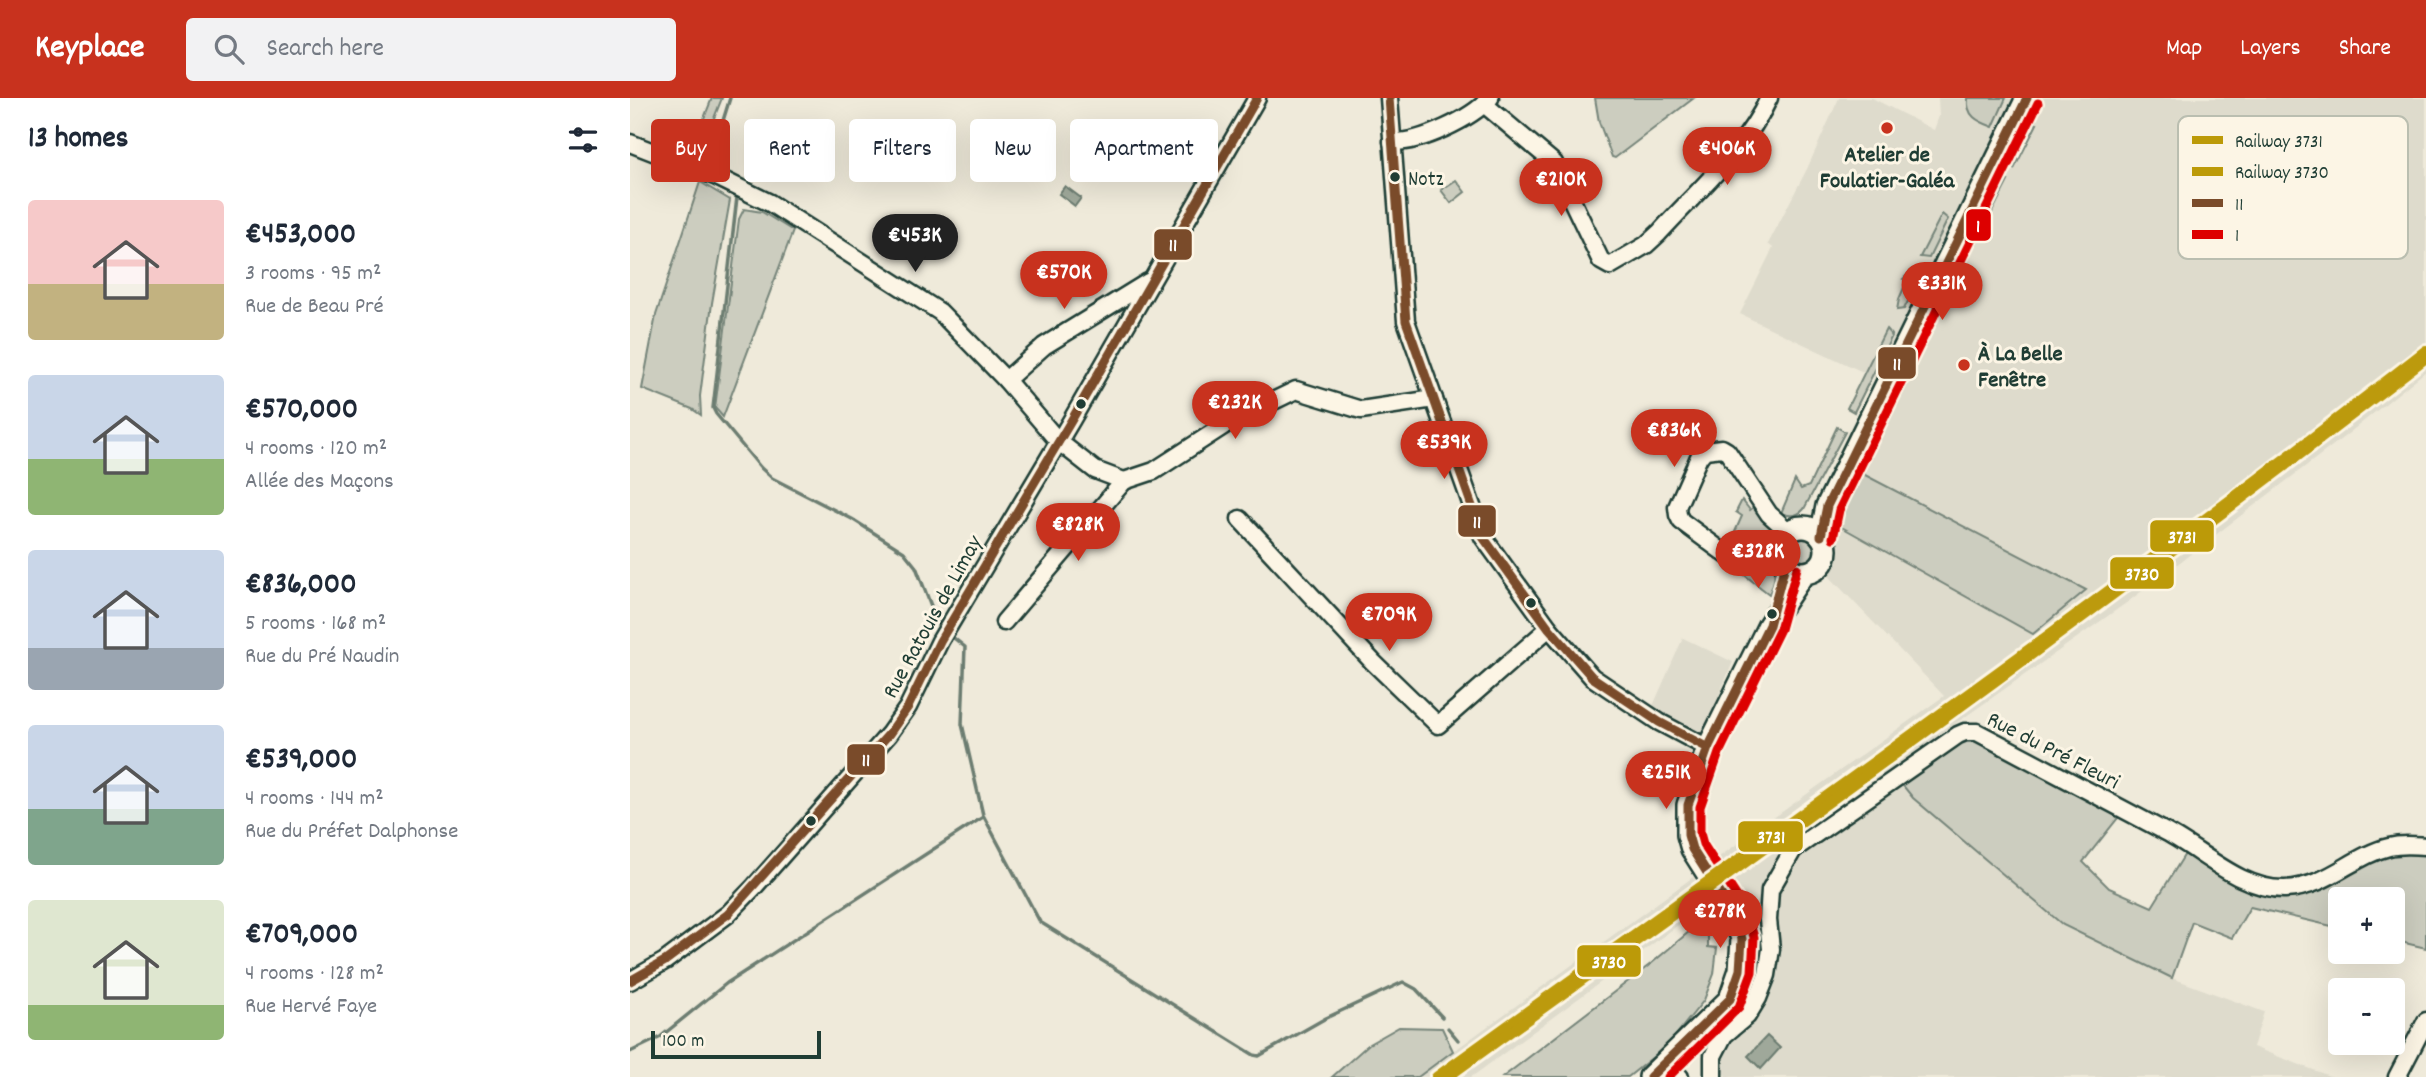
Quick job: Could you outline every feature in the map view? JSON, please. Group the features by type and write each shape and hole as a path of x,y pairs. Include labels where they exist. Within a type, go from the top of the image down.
{"main road":[{"path":"1665,1073 1730,999 1740,970 1742,939 1734,915 1704,870 1688,835 1688,805 1707,748 1769,625 1797,547 2017,98"},
{"path":"1797,547 1827,506 2027,98"}],"street":[{"name":"Rue Ratouis de Limay","path":"630,981 665,961 728,914 889,734 908,707 954,616 1257,98"},
{"path":"1389,98 1406,321 1483,537 1549,628 1592,677 1659,722 1707,748"},
{"path":"1392,142 1406,141 1443,130 1487,101 1554,163 1604,264 1610,266 1646,245 1709,179 1746,137 1769,98"},
{"path":"630,143 717,177 770,203 940,312 1006,380 1058,441 1095,470 1124,481"},
{"path":"1006,380 1044,346 1150,281"},
{"path":"1004,622 1124,481 1154,471 1228,423 1296,390 1361,410 1434,399"},
{"path":"1712,447 1727,451 1769,514 1797,547 1760,547 1727,555 1681,521 1677,507 1699,457 1705,450 1712,447"},
{"path":"1240,519 1373,662 1438,725 1549,628"},
{"name":"Rue du Pré Fleuri","path":"1713,1077 1713,1056 1724,1035 1747,1016 1768,975 1771,949 1768,920 1770,890 1794,850 1965,732 1977,732 2167,832 2237,876 2261,886 2285,889 2299,887 2323,880 2386,848 2426,846"},
{"path":"2397,1077 2426,1021"}],"shaded area":[{"path":"712,98 722,98 714,119 704,119"},
{"path":"1595,98 1694,98 1615,158 1612,157 1599,122"},
{"path":"1839,98 1872,98 1934,130 1939,116 1938,98 2426,98 2426,371 2129,601 1890,770 1913,798 2063,925 2172,978 2264,1012 2253,1047 2332,1077 1727,1077 1699,1050 1735,1016 1749,992 1758,956 1753,919 1712,862 1944,696 1830,577 1833,523 1897,388 1740,314 1773,248 1768,244 1807,169","holes":["1863,474 2086,591 2033,633 1838,524"]},
{"path":"1968,98 2006,98 1993,127 1971,114"},
{"path":"2027,122 2037,124 2014,169 2008,161"},
{"path":"1456,180 1465,192 1451,203 1441,190"},
{"path":"1998,180 2008,181 1984,228 1981,216"},
{"path":"700,182 730,200 712,303 700,396 701,415 642,389 656,315"},
{"path":"1065,186 1081,198 1075,206 1059,194"},
{"path":"744,209 762,212 793,231 723,417 715,408 739,219"},
{"path":"1942,214 1948,219 1929,258 1920,257"},
{"path":"1912,270 1913,274 1919,274 1919,280 1904,309 1897,310 1907,281 1903,279"},
{"path":"1886,329 1892,336 1854,412 1847,408"},
{"path":"1837,427 1845,432 1804,509 1794,515 1781,513 1795,480 1801,489 1809,486"},
{"path":"1885,428 1863,474 2086,590 2033,634 1838,525 1837,534 1833,532 1833,523 1879,429"},
{"path":"1742,500 1750,510 1756,505 1776,530 1769,544 1727,550 1742,516 1736,512"},
{"path":"1802,537 1812,541 1816,551 1812,561 1802,565 1792,561 1788,551 1792,541"},
{"path":"1763,554 1771,562 1774,573 1769,594 1742,573 1750,563 1743,558"},
{"path":"1683,638 1733,662 1702,735 1652,708"},
{"path":"1978,738 2121,814 2083,862 2109,888 2152,907 2188,849 2265,891 2392,852 2426,850 2426,948 2405,943 2405,887 2328,887 2328,925 2250,907 2232,938 2192,922 2172,978 2063,925 1913,798 1900,782 1961,739"},
{"path":"1693,877 1711,901 1477,1073 1471,1077 1418,1077"},
{"path":"1709,915 1717,926 1708,931 1708,947 1717,948 1714,974 1704,1000 1668,1045 1628,1077 1503,1077 1652,963"},
{"path":"1399,1027 1442,1028 1453,1051 1418,1077 1332,1077 1369,1044"},
{"path":"1767,1036 1780,1048 1761,1069 1748,1056"}],"waterway":[{"path":"724,119 730,98"},
{"path":"708,182 737,197 713,408 716,414 772,478 852,519 904,552 916,567 938,624 942,628"},
{"path":"950,635 965,647 962,724 983,815 1040,922 1254,1055 1259,1056 1326,1018 1403,982 1416,989 1442,1017"},
{"path":"630,1052 659,1038 727,983 983,817"},
{"path":"1448,1028 1458,1040"}],"rail line":[{"name":"3731","path":"1436,1077 2182,536 2426,350"},
{"name":"3730","path":"1448,1077 2062,632 2426,358"}],"transit line":[{"name":"11","path":"630,981 665,961 728,914 889,734 908,707 940,641 1071,421 1257,98"},
{"name":"11","path":"1389,98 1406,321 1483,537 1549,628 1592,677 1659,722 1708,748"},
{"name":"11","path":"1821,536 1827,506 2027,98"},
{"name":"1","path":"1833,538 1839,510 2038,103"},
{"name":"11","path":"1650,1077 1730,999 1740,970 1742,939 1734,915 1692,849 1688,835 1688,805 1708,748 1769,625 1785,565"},
{"name":"1","path":"1668,1077 1739,1007 1752,972 1754,937 1746,911 1703,844 1700,833 1700,807 1719,753 1780,629 1797,568"}],"place":[{"name":"Atelier de Foulatier-Galéa","path":"1887,128"},
{"name":"Notz","path":"1395,177"},
{"name":"À La Belle Fenêtre","path":"1964,365"}]}
